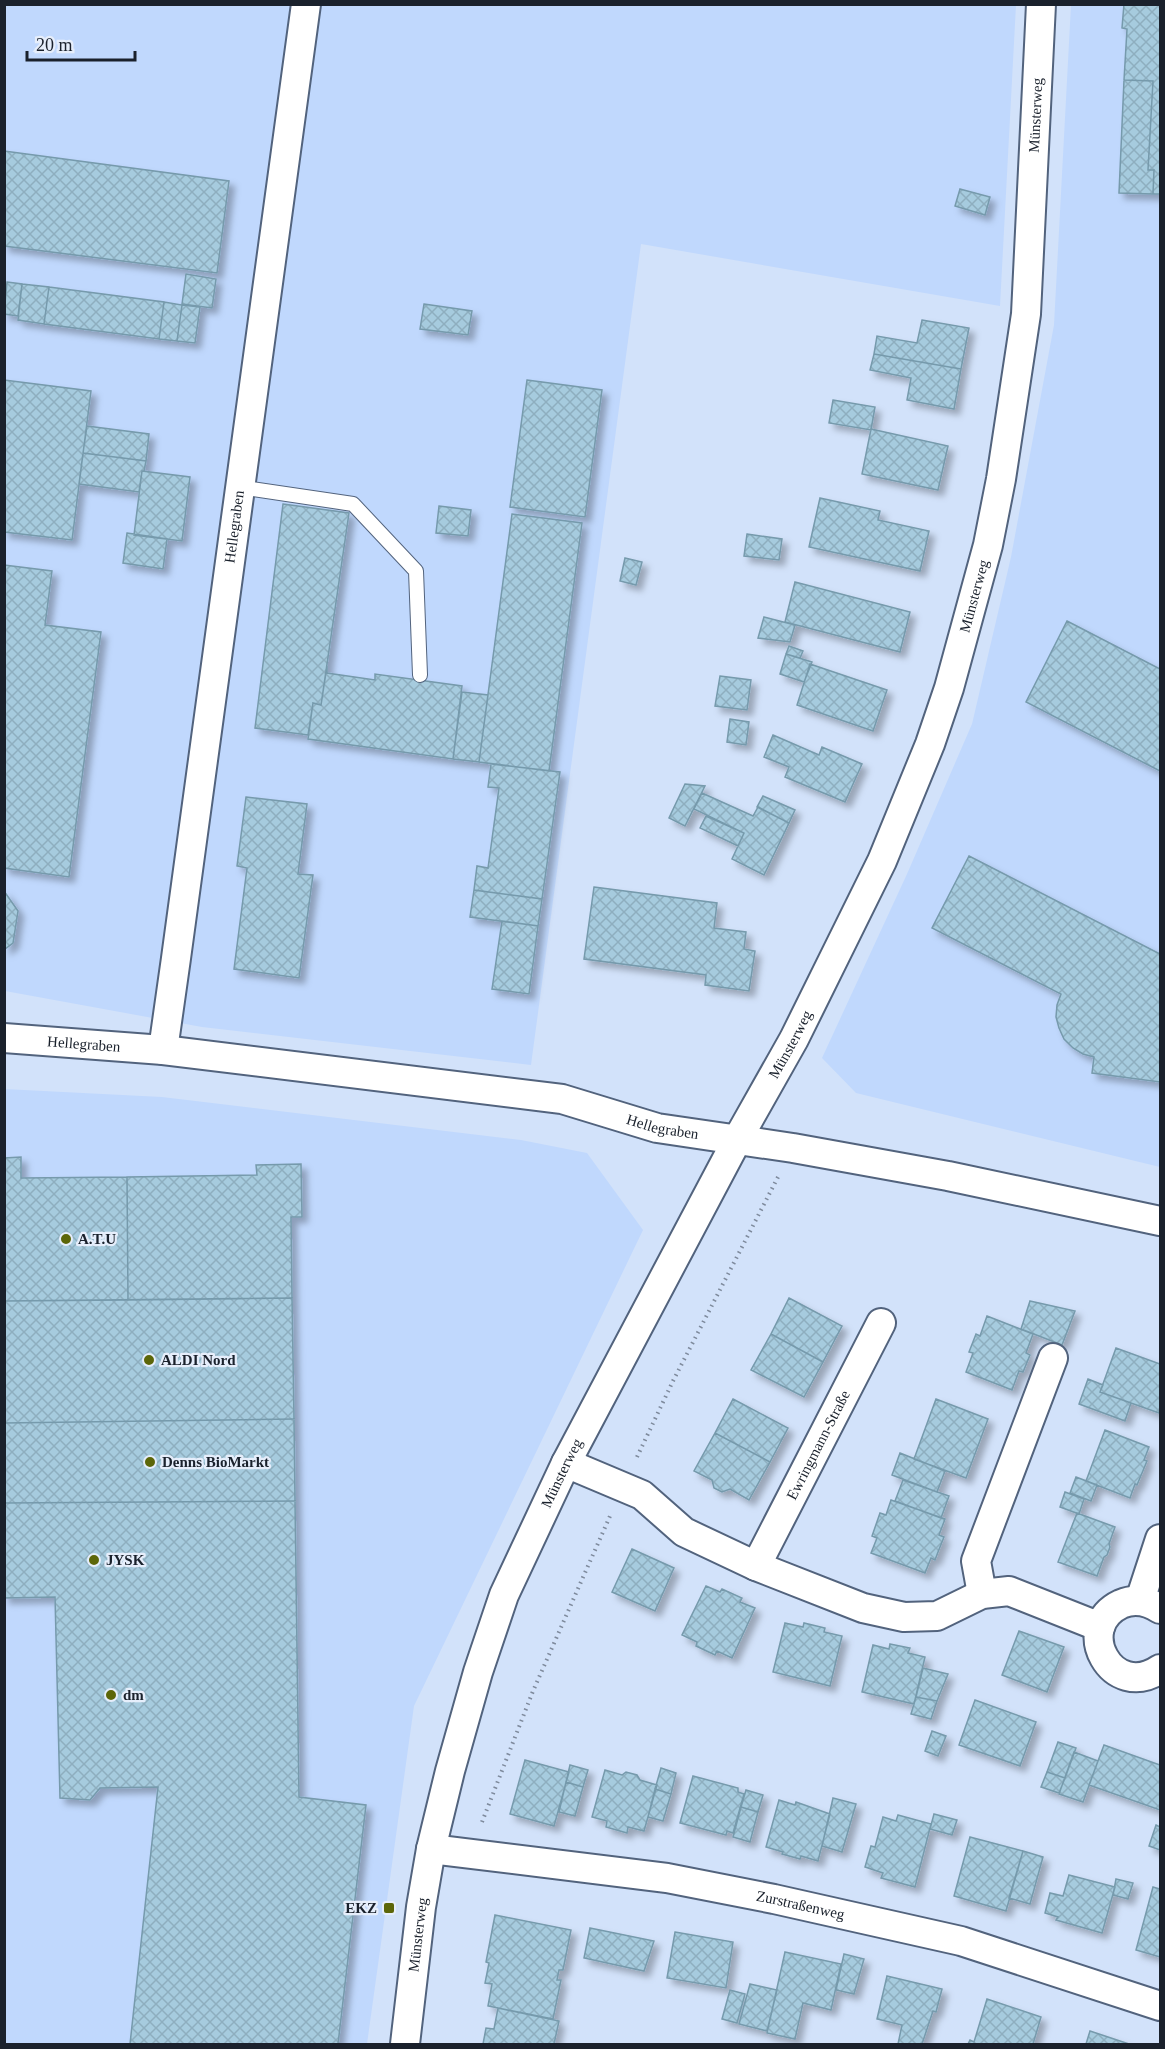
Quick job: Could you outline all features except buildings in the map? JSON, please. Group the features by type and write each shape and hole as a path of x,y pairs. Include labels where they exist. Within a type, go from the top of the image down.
{"street":[{"name":"Hellegraben","path":"163,1050 306,4"},
{"name":"Münsterweg","path":"405,2044 421,1907 431,1849 478,1672 504,1595 566,1463 736,1140 794,1039 882,861 930,744 949,688 988,545 1001,479 1026,314 1041,4"},
{"name":"Hellegraben","path":"4,1038 163,1050 562,1099 657,1128 948,1176 1161,1221"},
{"name":"Ewringmann-Straße","path":"756,1566 881,1323"},
{"path":"982,1594 976,1561 1053,1358"},
{"path":"566,1463 642,1495 684,1532 756,1566 863,1608 904,1617 937,1616 982,1594 1009,1591 1100,1627"},
{"path":"1161,1539 1150,1604 1127,1602 1115,1607 1100,1627 1098,1640 1107,1663 1116,1672 1128,1677 1141,1677 1161,1669"},
{"name":"Zurstraßenweg","path":"431,1849 667,1878 774,1899 961,1941 1161,2006"}],"lane":[{"path":"239,487 353,504 416,571 420,675"}],"shaded area":[{"path":"4,5 1016,5 1000,306 641,244 531,1065 202,1027 5,991"},
{"path":"1071,5 1160,5 1160,1167 856,1093 822,1058 907,874 972,724 1011,557 1054,325"},
{"path":"4,1089 162,1097 521,1140 587,1153 643,1230 414,1706 367,2044 5,2044"}],"place":[{"name":"A.T.U","path":"66,1239"},
{"name":"ALDI Nord","path":"149,1360"},
{"name":"Denns BioMarkt","path":"150,1462"},
{"name":"JYSK","path":"94,1560"},
{"name":"dm","path":"111,1695"},
{"name":"EKZ","path":"389,1908"}]}
